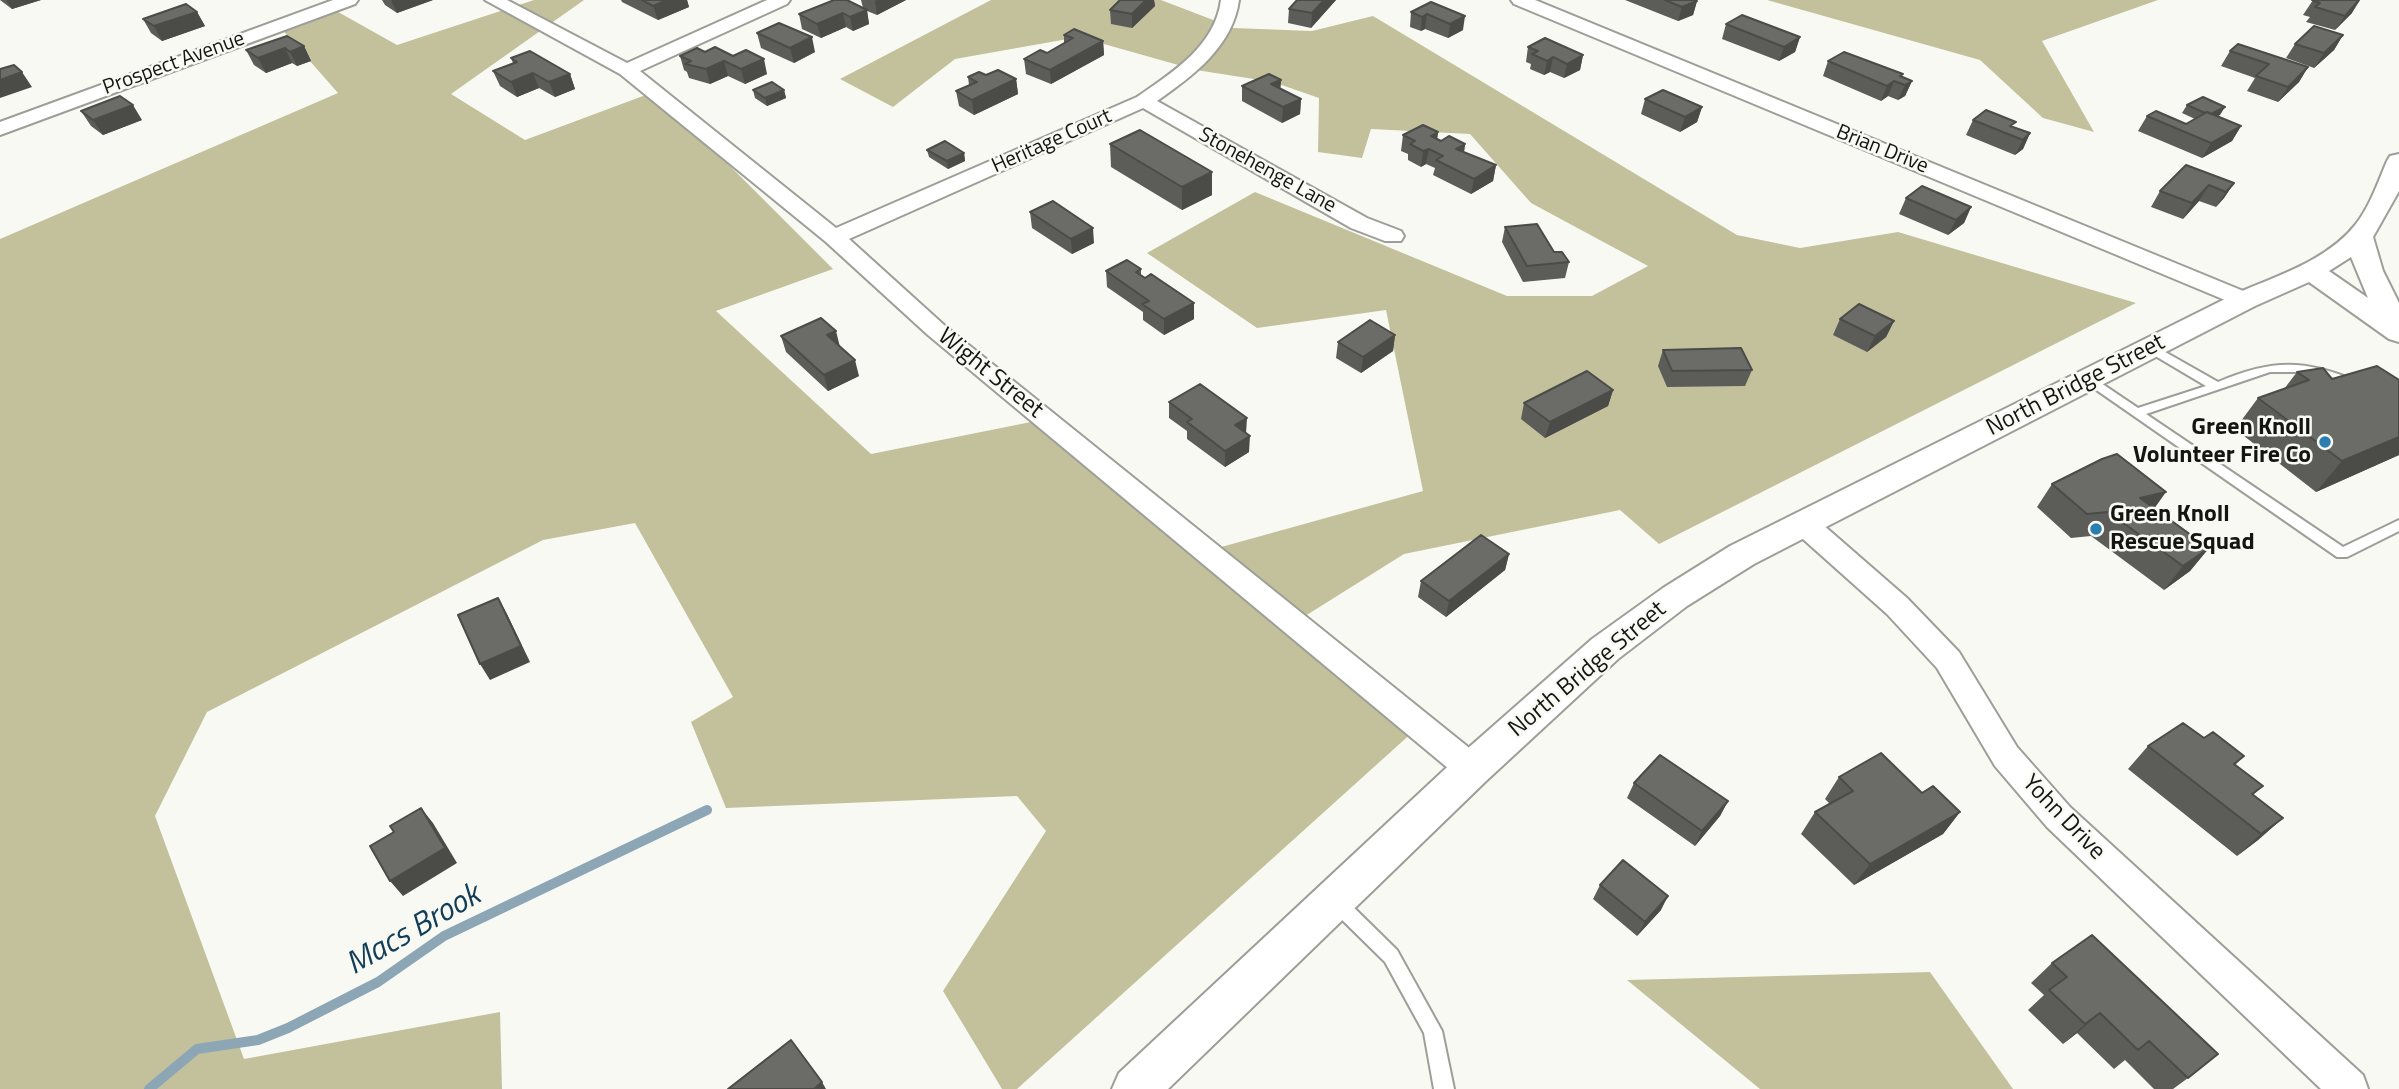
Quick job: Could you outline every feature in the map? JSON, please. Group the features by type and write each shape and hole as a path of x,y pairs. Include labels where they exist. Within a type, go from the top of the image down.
{"street":[{"name":"Prospect Avenue","path":"0,129 349,0"},
{"name":"Wight Street","path":"494,0 626,70 834,237 933,327 1472,769"},
{"path":"626,70 781,0"},
{"name":"Heritage Court","path":"834,237 1144,102 1174,80 1214,40 1228,14 1230,0"},
{"name":"Brian Drive","path":"1520,0 2245,300"},
{"name":"Stonehenge Lane","path":"1144,102 1359,223 1393,236"},
{"path":"2399,161 2380,204 2360,236 2370,278 2380,298 2399,322"},
{"name":"North Bridge Street","path":"1135,1089 1472,769 1605,649 1675,597 1742,555 2245,300 2310,270 2347,248 2360,236"},
{"path":"2310,270 2399,333"},
{"name":"Yohn Drive","path":"1804,524 1909,618 1941,653 1976,701 1996,741 2039,796 2091,849 2348,1089"}],"lane":[{"path":"2151,348 2217,387"},
{"path":"2138,412 2217,387 2252,371 2289,365 2334,375 2366,390"},
{"path":"2088,380 2342,553 2399,525"},
{"path":"1333,899 1391,956 1433,1031 1444,1089"}],"shaded area":[{"path":"534,0 584,0 451,94 525,140 651,93 667,103 833,269 716,311 871,454 1041,420 1196,554 1423,491 1386,310 1257,328 1147,253 1255,192 1507,296 1592,296 1648,266 1531,203 1470,134 1371,129 1362,158 1318,152 1319,98 1273,82 1196,70 1079,37 955,59 893,107 840,79 991,0 1161,0 1234,28 1312,31 1373,16 1737,235 1800,248 1898,232 2136,303 1659,544 1620,510 1404,554 1286,628 1415,730 1017,1089 1002,1089 943,991 1046,831 1017,796 726,808 691,722 733,697 635,523 543,540 207,712 155,816 244,1059 500,1012 502,1089 0,1089 0,239 338,93 279,26 331,8 397,45"},
{"path":"1767,0 2158,0 2042,41 2094,132 2043,118 1980,60"},
{"path":"1930,972 2013,1089 1760,1089 1627,980"}],"building":[{"path":"642,0 667,0 653,6"},
{"path":"834,0 847,0 867,10 850,17 843,13 817,24 799,14"},
{"path":"1120,0 1146,0 1132,14 1110,10"},
{"path":"1297,0 1324,0 1312,13 1289,9"},
{"path":"1665,0 1696,0 1697,1 1682,7"},
{"path":"2312,0 2359,0 2345,16 2315,7 2320,3"},
{"path":"1431,2 1465,16 1450,24 1427,14 1422,17 1411,12"},
{"path":"186,4 197,12 154,26 143,19"},
{"path":"1742,15 1800,37 1784,47 1726,24"},
{"path":"779,23 812,37 790,48 757,33"},
{"path":"2314,26 2343,35 2324,53 2295,44"},
{"path":"1074,29 1103,41 1050,70 1024,59 1040,50 1047,53 1073,38 1064,35"},
{"path":"287,36 304,46 290,52 285,48 258,58 246,50"},
{"path":"1545,38 1583,55 1567,64 1553,57 1547,61 1532,54 1538,51 1528,47"},
{"path":"2238,44 2308,67 2288,87 2256,76 2269,64 2230,51"},
{"path":"715,47 733,56 746,50 764,59 741,69 724,61 706,69 685,64 691,61 680,56 697,48 705,52"},
{"path":"530,51 570,74 549,82 533,73 511,82 493,71 517,62 511,58"},
{"path":"1844,52 1903,74 1900,76 1912,81 1905,85 1894,81 1887,86 1828,61"},
{"path":"14,65 22,72 0,80 0,69"},
{"path":"998,70 1016,79 972,100 956,91 977,82 968,77 979,72 986,75"},
{"path":"1269,74 1281,80 1271,84 1301,99 1283,107 1242,86"},
{"path":"772,82 784,90 765,98 753,90"},
{"path":"1663,90 1702,107 1685,117 1645,99"},
{"path":"120,96 133,105 93,120 81,111"},
{"path":"2203,97 2225,107 2211,114 2187,105"},
{"path":"1986,110 2016,122 2010,126 2030,133 2023,140 1973,120"},
{"path":"2156,111 2186,124 2207,112 2241,126 2211,143 2147,116"},
{"path":"1423,125 1438,132 1431,136 1441,141 1449,136 1465,144 1456,149 1496,165 1474,179 1436,160 1443,156 1429,149 1423,151 1410,144 1415,141 1403,135"},
{"path":"1140,130 1212,172 1182,187 1110,144"},
{"path":"945,141 964,153 947,161 927,150"},
{"path":"2186,165 2234,183 2226,192 2209,185 2192,203 2160,191"},
{"path":"1922,186 1971,207 1956,220 1906,198"},
{"path":"1053,201 1093,228 1071,239 1030,212"},
{"path":"1537,224 1554,252 1562,252 1569,262 1527,266 1505,227"},
{"path":"1127,260 1141,269 1136,272 1145,278 1151,274 1194,303 1164,319 1142,304 1149,301 1106,271"},
{"path":"1859,304 1894,321 1875,336 1840,319"},
{"path":"821,318 836,331 827,335 855,360 824,375 781,336"},
{"path":"1370,320 1395,335 1363,357 1338,342"},
{"path":"1741,348 1752,370 1672,371 1663,350"},
{"path":"2377,366 2399,380 2399,437 2342,461 2258,398 2309,380 2297,372 2323,368 2332,379"},
{"path":"1587,371 1613,390 1550,422 1524,403"},
{"path":"1200,384 1247,418 1235,425 1250,436 1225,451 1187,422 1192,419 1169,402"},
{"path":"2117,454 2166,492 2140,498 2209,548 2183,566 2108,512 2087,514 2052,484"},
{"path":"1481,535 1509,554 1449,601 1421,581"},
{"path":"498,598 521,646 480,664 458,615"},
{"path":"2183,723 2204,738 2213,732 2244,756 2234,764 2263,786 2252,794 2283,818 2261,834 2148,746"},
{"path":"1881,753 1922,793 1933,786 1960,812 1870,864 1815,812 1853,791 1839,777"},
{"path":"1660,755 1728,801 1702,831 1634,783"},
{"path":"421,808 445,848 390,881 370,846 394,832 390,826"},
{"path":"1623,860 1668,896 1645,922 1600,885"},
{"path":"2092,935 2218,1054 2188,1078 2149,1041 2138,1050 2100,1013 2085,1024 2049,990 2067,977 2052,963"},
{"path":"791,1040 822,1082 814,1089 728,1089"}],"waterway":[{"name":"Macs Brook","path":"149,1089 197,1049 258,1040 288,1028 378,982 444,936 707,810"}],"place":[{"name":"Green Knoll Volunteer Fire Co","path":"2325,442"},
{"name":"Green Knoll Rescue Squad","path":"2096,529"}]}
